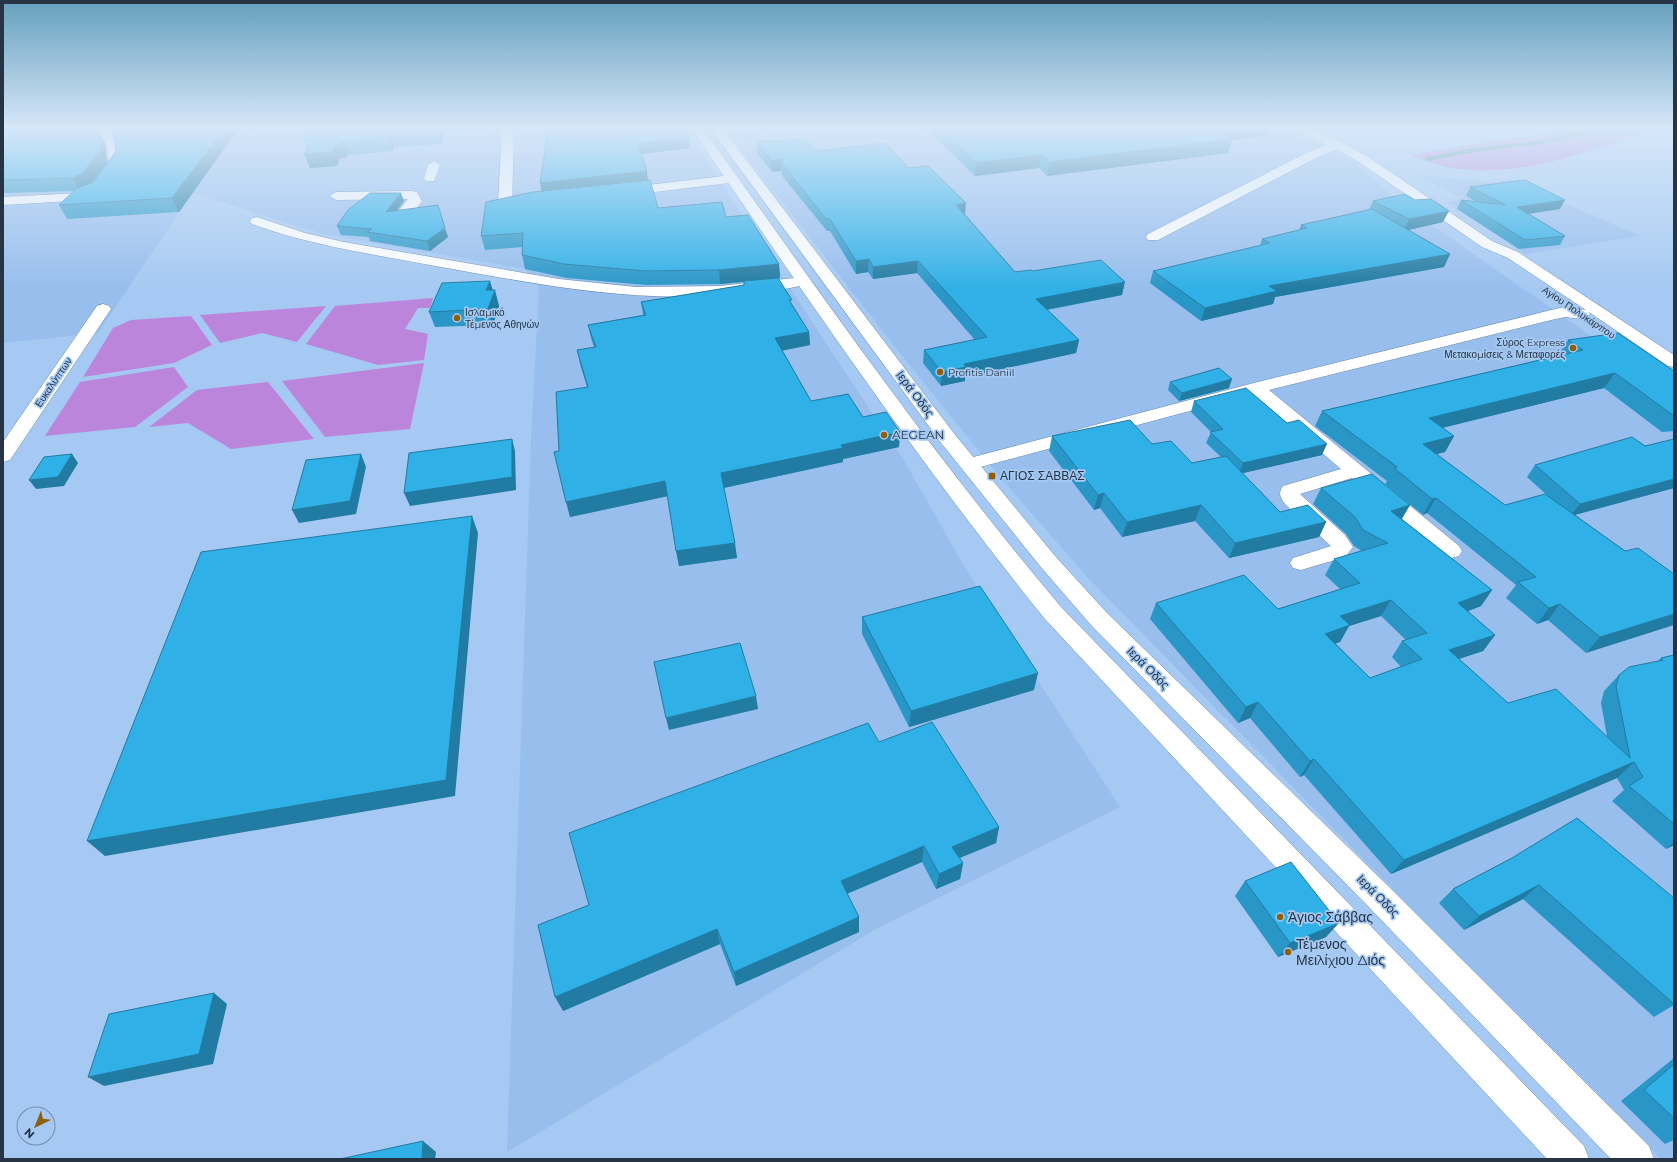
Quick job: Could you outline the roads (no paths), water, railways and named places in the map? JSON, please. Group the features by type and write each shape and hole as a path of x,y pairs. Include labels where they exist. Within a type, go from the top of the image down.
{"main road":[{"path":"3,201 82,197 95,191 101,182"},
{"path":"505,205 506,182"},
{"path":"607,194 706,182"},
{"name":"Ιερά Οδός","path":"735,182 804,282 963,501 1053,613 1571,1159"},
{"name":"Ιερά Οδός","path":"756,182 897,371 969,464 1017,525 1099,619 1376,894 1636,1159"},
{"path":"1153,237 1259,182"},
{"name":"Αγίου Πολυκάρπου","path":"1397,182 1487,244 1513,255 1674,362"},
{"path":"336,196 364,189 412,195 415,201 404,213"},
{"path":"490,209 520,203"},
{"path":"257,222 293,235 338,245 562,284 606,289 636,292 699,292 756,289 804,282"},
{"name":"Αγίου Πολυκάρπου","path":"1487,244 1496,256 1674,377"},
{"name":"Ευκαλύπτων","path":"3,456 104,309"},
{"path":"969,464 1256,388 1551,315 1565,312 1582,314"},
{"path":"1256,388 1451,551"},
{"path":"1301,563 1337,552 1342,547 1338,540 1292,500 1290,490 1355,471"}],"place":[{"name":"Ισλαμικό Τέμενος Αθηνών","path":"457,318"},
{"name":"Σύρος Express Μετακομίσεις & Μεταφορές","path":"1573,348"},
{"name":"Profitis Daniil","path":"940,372"},
{"name":"AEGEAN","path":"884,435"},
{"name":"ΑΓΙΟΣ ΣΑΒΒΑΣ","path":"992,476"},
{"name":"Άγιος Σάββας","path":"1280,917"},
{"name":"Τέμενος Μειλίχιου Διός","path":"1288,952"}]}
